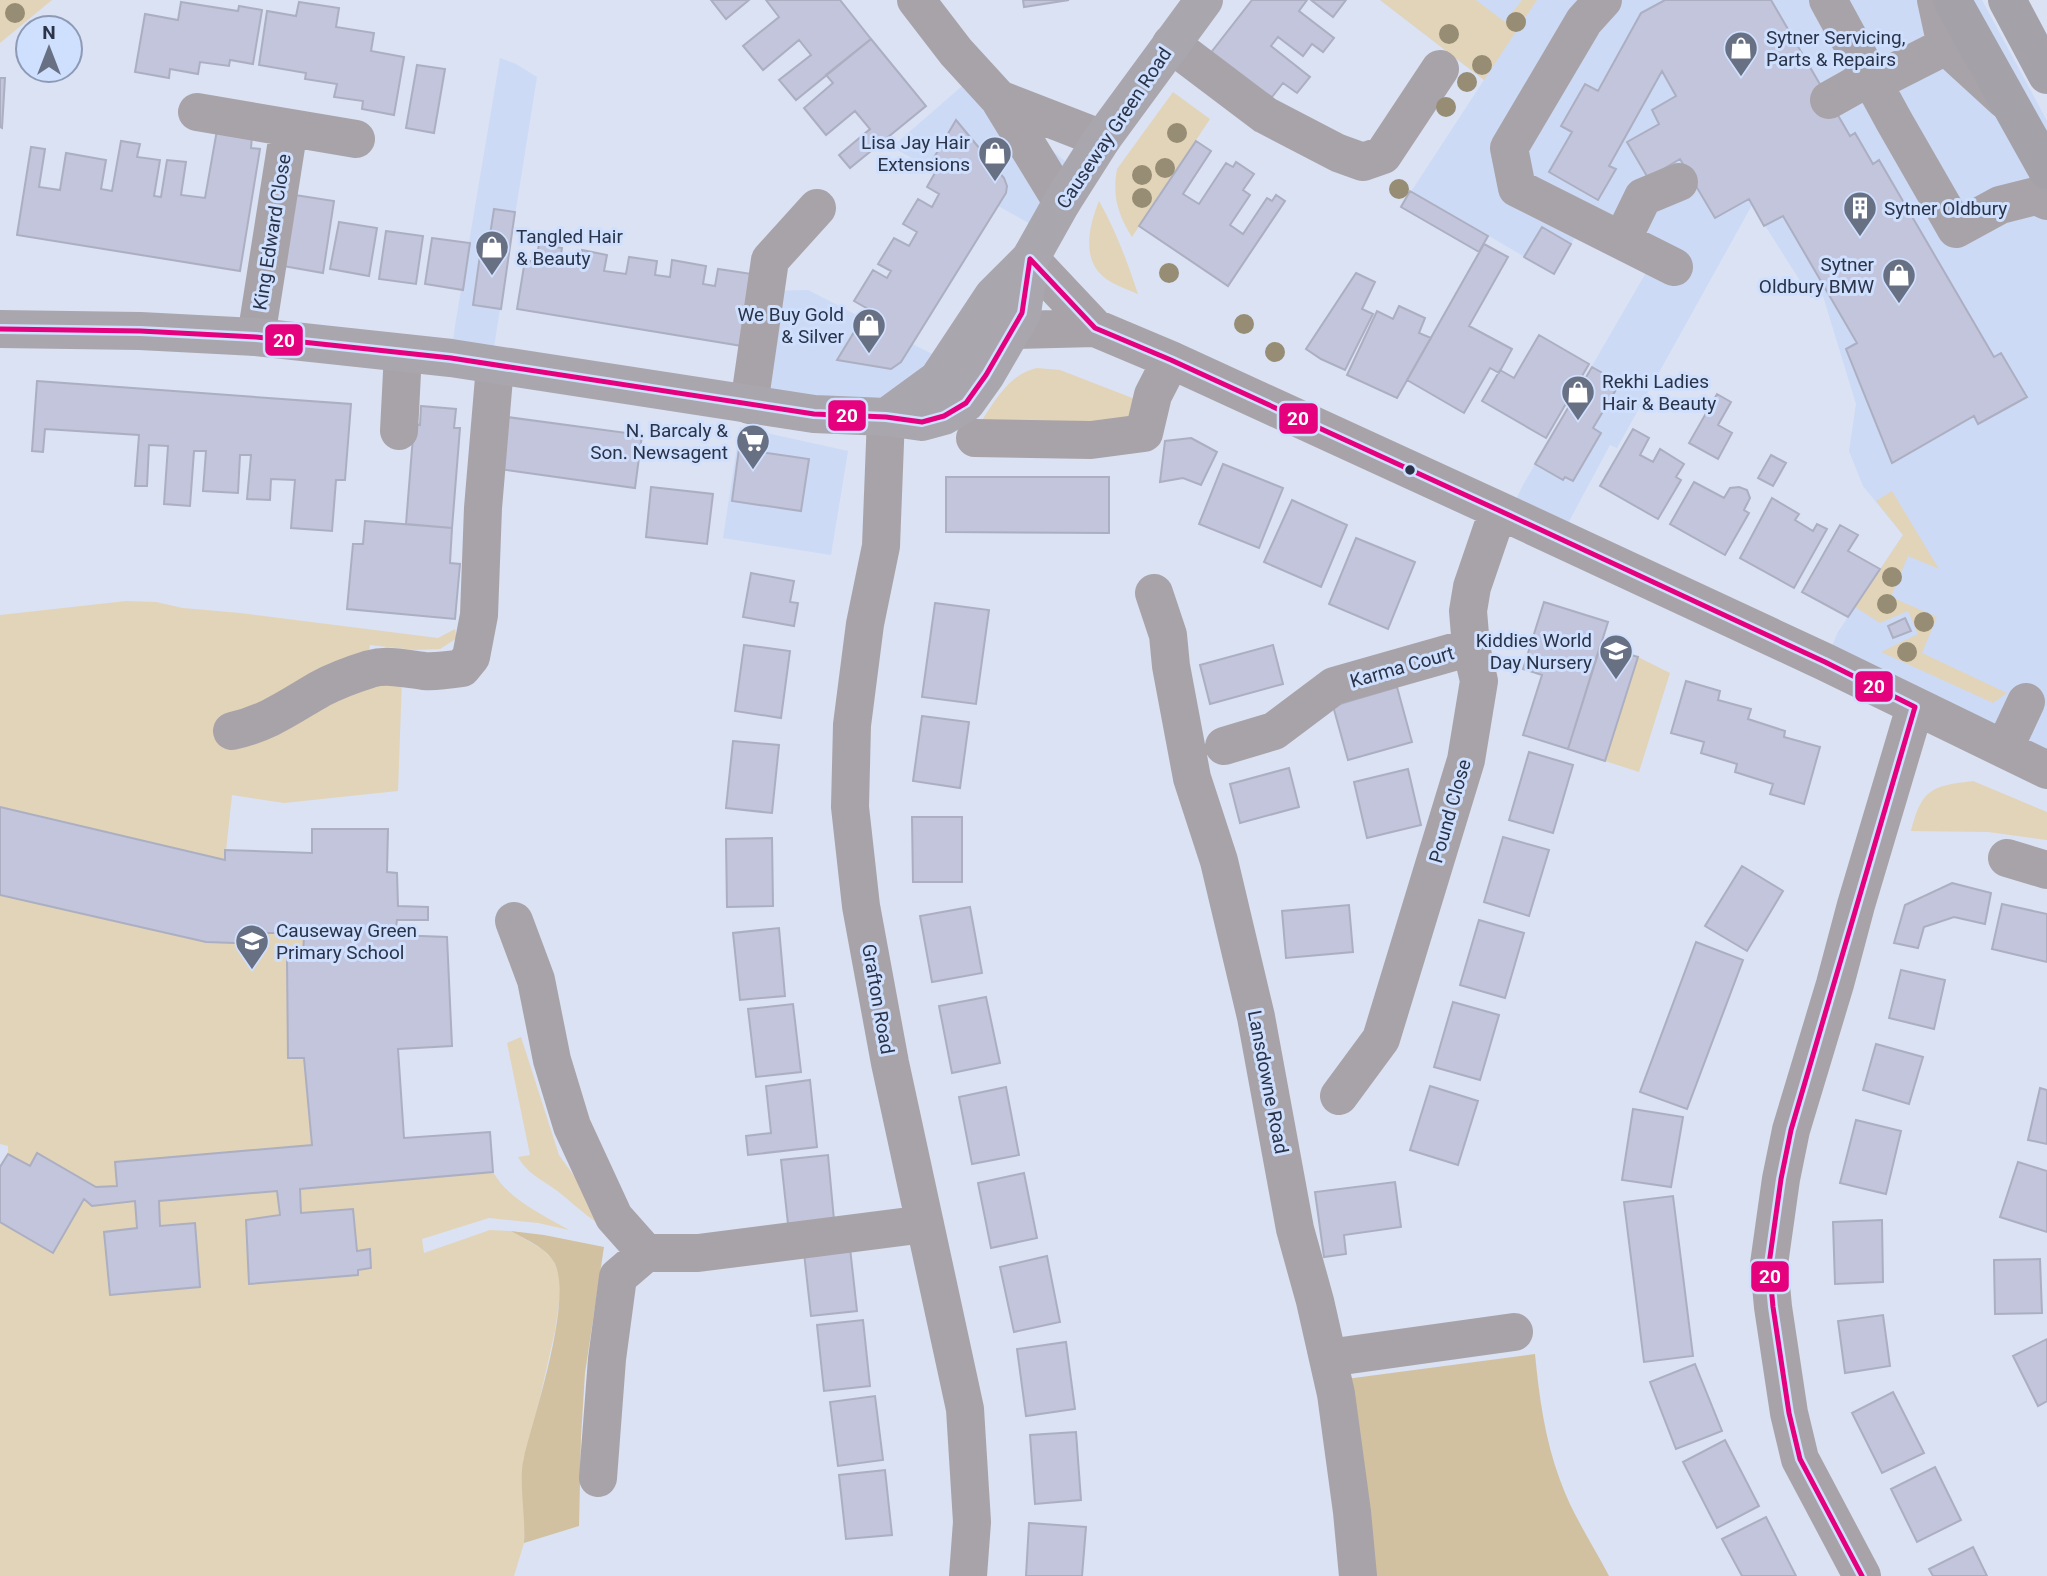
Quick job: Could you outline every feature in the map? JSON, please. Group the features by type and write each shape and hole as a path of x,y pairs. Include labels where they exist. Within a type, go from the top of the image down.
{"highway":[{"path":"1952,0 2047,170"},
{"path":"2007,0 2047,75"}],"main road":[{"name":"Causeway Green Road","path":"886,417 938,379 993,296 1018,295 1062,202 1102,138 1204,0"},
{"path":"0,329 140,331 256,337 402,353 814,414 886,417"}],"street":[{"path":"916,0 956,52 999,99 1062,202"},
{"path":"1603,0 1584,21 1509,148 1517,188 1674,267"},
{"path":"1828,0 1956,229 2000,205 2036,196 2047,201"},
{"path":"1936,0 1946,46 2011,106"},
{"path":"1171,44 1265,115 1338,153 1363,162 1383,155 1440,69"},
{"path":"1836,111 1946,46"},
{"path":"999,99 1102,138"},
{"name":"King Edward Close","path":"197,112 356,138"},
{"name":"King Edward Close","path":"256,337 289,128"},
{"path":"1622,240 1643,197 1679,182"},
{"path":"749,405 770,260 817,208"},
{"path":"1018,295 1077,328 1171,360 1825,662 2047,770"},
{"path":"1018,295 1077,328"},
{"path":"399,431 402,353"},
{"path":"975,439 1091,440 1144,433 1153,395 1171,360"},
{"path":"232,731 255,726 293,707 322,688 374,668 445,671 462,668 471,657 479,615 483,508 495,366"},
{"name":"Grafton Road","path":"886,417 881,546 865,624 852,725 850,807 861,906 890,1063 965,1409 972,1522 968,1576"},
{"name":"Pound Close","path":"1339,1096 1381,1039 1463,771 1479,681 1471,647 1468,611 1472,587 1498,511"},
{"name":"Lansdowne Road","path":"1154,593 1168,635 1171,666 1192,778 1219,861 1254,1004 1296,1229 1336,1394 1358,1576"},
{"name":"Karma Court","path":"1224,746 1274,731 1334,686 1471,647"},
{"path":"2004,749 2026,702"},
{"path":"1862,1576 1800,1459 1788,1413 1769,1264 1791,1130 1915,708"},
{"path":"2007,858 2047,870"},
{"path":"514,921 536,980 552,1060 572,1126 614,1217 646,1253"},
{"path":"598,1478 607,1359 618,1277 646,1253 698,1253 925,1224"},
{"path":"1328,1358 1514,1332"}],"shaded area":[{"path":"0,0 52,0 35,14 14,14 14,31 0,43"},
{"path":"1380,0 1982,0 2047,121 2047,770 1825,662 1838,632 1903,535 1863,486 1849,451 1856,404 1823,296 1811,298 1752,205 1617,448 1610,445 1559,540 1509,515 1523,485 1647,271 1578,232 1554,274 1489,236 1479,252 1401,207 1484,80"},
{"path":"1380,0 1476,0 1505,22 1522,0 1537,0 1484,80"},
{"path":"500,58 537,77 491,366 451,358"},
{"path":"976,74 1028,130 1080,174 1045,232 892,147"},
{"path":"1173,92 1210,119 1132,237 1117,205 1117,169"},
{"path":"1099,201 1121,246 1138,294 1111,282 1094,266 1089,245"},
{"path":"808,290 963,370 921,406 755,406 771,291"},
{"path":"1037,368 1060,370 1135,399 1127,422 975,431 1008,385 1026,371"},
{"path":"740,427 848,451 831,555 723,538"},
{"path":"1892,491 1939,569 1908,556 1891,597 1937,617 1922,653 2007,693 1993,703 1881,652 1918,634 1908,611 1880,623 1855,607 1903,535 1876,501"},
{"path":"126,601 156,602 183,608 438,638 455,629 457,638 440,649 414,650 370,645 367,661 329,692 402,679 398,791 284,803 232,795 225,860 0,807 0,615"},
{"path":"1638,657 1670,673 1639,772 1605,761"},
{"path":"1973,781 2047,812 2047,840 1988,832 1911,831 1919,806 1930,792 1947,785"},
{"path":"0,895 206,942 262,944 262,933 304,933 303,960 287,960 288,1058 304,1058 312,1145 115,1162 117,1186 96,1187 39,1155 30,1166 8,1154 8,1146 0,1144"},
{"path":"521,1037 559,1155 615,1233 593,1220 532,1173 518,1157 530,1155 507,1043"},
{"path":"493,1172 517,1198 569,1230 538,1223 489,1218 422,1239 424,1253 490,1230 511,1231 542,1249 553,1260 559,1274 560,1296 555,1331 523,1460 524,1543 514,1576 0,1576 0,1222 53,1252 84,1199 92,1206 135,1201 137,1228 104,1232 110,1294 200,1287 195,1223 160,1226 159,1201 277,1191 280,1215 249,1283 358,1275 358,1270 371,1268 370,1250 357,1251 353,1210 301,1213 300,1189"},
{"path":"511,1231 604,1247 585,1373 579,1526 524,1543 522,1466 556,1329 559,1279 554,1262 546,1252"},
{"path":"1535,1354 1543,1418 1555,1465 1570,1505 1609,1576 1370,1576 1346,1379"}],"building":[{"path":"711,0 749,0 726,19"},
{"path":"766,0 840,0 871,39 796,100 779,80 811,55 799,40 763,70 743,46 779,17"},
{"path":"1023,0 1069,0 1024,7"},
{"path":"1252,0 1307,0 1299,11 1334,38 1323,52 1312,44 1303,56 1278,37 1271,46 1310,77 1297,93 1283,83 1272,97 1206,59"},
{"path":"1311,0 1346,0 1333,17"},
{"name":"Sytner Oldbury","path":"1665,0 1771,0 1850,136 1855,133 1873,164 1879,160 1994,357 2001,353 2027,397 1978,424 1974,416 1892,463 1846,349 1857,343 1783,216 1764,226 1749,199 1715,218 1680,159 1648,178 1627,142 1659,124 1652,110 1676,96 1662,71 1609,166 1616,169 1598,200 1549,172 1572,132 1561,126 1585,84 1598,91 1641,13"},
{"path":"181,2 238,11 239,6 262,10 253,64 230,60 229,66 200,62 198,74 170,69 169,78 135,72 145,14 178,20"},
{"path":"299,2 339,8 336,27 374,33 371,51 404,57 394,115 362,109 363,101 334,97 337,84 305,79 306,73 259,65 267,11 296,16"},
{"path":"871,39 926,106 850,168 839,155 870,129 855,111 826,135 804,108 833,83 826,75"},
{"path":"417,65 445,69 434,133 406,128"},
{"path":"0,78 5,78 2,128 0,127"},
{"path":"956,120 1004,178 1006,193 901,362 891,369 837,360 868,309 854,301 873,270 887,278 891,271 878,264 894,238 909,246 917,232 903,224 918,199 932,207 939,194 927,187 936,171 929,166"},
{"path":"217,130 252,136 251,148 260,149 240,271 17,235 31,147 45,149 39,187 60,190 66,153 106,160 101,189 112,191 121,141 140,144 137,157 160,160 154,196 161,197 167,160 186,162 181,195 205,198"},
{"path":"1196,141 1211,151 1183,194 1199,204 1226,163 1233,167 1236,162 1254,174 1243,190 1250,195 1230,225 1243,234 1267,198 1272,201 1276,195 1285,201 1228,286 1139,226"},
{"path":"1410,191 1488,236 1479,252 1401,207"},
{"path":"295,195 334,201 323,273 283,266"},
{"name":"Tangled Hair & Beauty","path":"494,209 515,212 501,309 473,305 481,248 488,248"},
{"path":"339,222 377,228 369,276 330,269"},
{"path":"1542,227 1571,244 1554,274 1524,257"},
{"path":"386,231 423,236 416,284 379,279"},
{"path":"432,238 470,243 463,290 425,284"},
{"path":"539,244 562,248 560,262 579,266 582,250 607,255 604,271 626,274 629,257 657,261 655,275 670,277 672,260 706,266 703,284 715,286 718,269 752,274 748,347 517,309 525,260 536,262"},
{"path":"1484,244 1508,257 1469,326 1512,349 1499,373 1490,368 1464,413 1407,380"},
{"path":"1356,273 1375,282 1362,309 1373,314 1345,370 1306,349"},
{"path":"1399,306 1425,318 1419,333 1431,338 1397,398 1347,375 1377,311 1393,319"},
{"path":"1539,335 1589,364 1546,438 1482,401 1500,370 1514,378"},
{"path":"1592,367 1620,383 1593,428 1601,433 1573,481 1565,477 1563,480 1535,464"},
{"path":"37,381 351,404 345,480 336,480 332,531 291,528 295,480 271,479 270,500 247,499 251,455 240,455 238,493 203,491 206,451 194,451 190,506 164,504 168,446 149,445 147,486 135,486 139,435 45,429 43,452 32,451"},
{"path":"1717,394 1731,402 1718,425 1732,433 1718,459 1689,443"},
{"path":"421,406 456,409 454,428 460,428 452,528 406,524 414,424 420,425"},
{"path":"507,417 642,435 635,488 499,469"},
{"path":"1633,429 1649,438 1640,455 1653,462 1660,449 1684,464 1676,477 1681,480 1658,519 1600,486"},
{"path":"1191,438 1217,452 1201,485 1183,478 1160,482 1165,441"},
{"path":"739,449 809,459 801,511 732,501"},
{"path":"1771,455 1786,463 1773,486 1758,478"},
{"path":"1223,464 1283,488 1259,548 1199,524"},
{"path":"946,477 1109,477 1109,533 946,532"},
{"path":"1694,482 1724,498 1730,488 1747,490 1750,498 1744,510 1749,513 1725,555 1670,524"},
{"path":"651,487 713,494 707,544 646,537"},
{"path":"1772,498 1799,514 1795,520 1813,531 1817,524 1827,529 1794,588 1740,558"},
{"path":"1292,500 1347,525 1321,587 1264,562"},
{"path":"365,521 452,528 450,563 460,564 455,619 347,609 353,544 363,544"},
{"path":"1840,525 1858,535 1848,551 1880,569 1848,617 1802,592"},
{"path":"1356,538 1415,562 1388,629 1329,604"},
{"path":"751,573 794,581 790,602 798,603 794,626 743,617"},
{"path":"1544,602 1608,622 1568,749 1523,735 1542,675 1523,669"},
{"path":"935,603 989,610 976,704 922,697"},
{"path":"1905,618 1911,631 1893,638 1888,626"},
{"path":"744,645 790,651 781,718 735,711"},
{"path":"1273,645 1283,684 1210,704 1200,665"},
{"name":"Kiddies World Day Nursery","path":"1600,646 1638,657 1605,761 1568,749"},
{"path":"1686,681 1720,691 1718,700 1751,709 1748,719 1785,731 1784,737 1820,747 1804,804 1770,794 1773,784 1735,772 1737,764 1701,753 1704,742 1671,733"},
{"path":"1397,687 1412,742 1348,760 1333,706"},
{"path":"922,716 969,722 960,788 913,781"},
{"path":"733,741 779,745 772,813 726,808"},
{"path":"1529,752 1573,765 1553,833 1509,820"},
{"path":"1289,768 1299,807 1240,823 1230,784"},
{"path":"1408,769 1421,825 1367,838 1354,782"},
{"name":"Causeway Green Primary School","path":"0,807 225,860 225,850 312,853 312,829 388,829 387,872 397,873 398,906 428,907 428,920 397,920 395,935 447,937 452,1046 398,1049 404,1138 490,1132 493,1172 300,1189 301,1213 353,1209 357,1251 370,1249 371,1268 358,1270 358,1275 249,1284 246,1220 280,1215 277,1191 159,1201 160,1226 195,1223 200,1287 110,1295 104,1232 137,1228 135,1201 92,1206 84,1199 53,1253 0,1222 0,1167 8,1154 30,1166 37,1153 96,1187 117,1186 115,1162 312,1145 304,1058 288,1058 287,959 303,960 304,933 262,933 262,944 206,942 0,895"},
{"path":"912,817 962,817 962,882 913,882"},
{"path":"1503,837 1549,850 1529,916 1484,902"},
{"path":"772,838 773,906 727,907 726,839"},
{"path":"1742,866 1783,891 1747,951 1705,926"},
{"path":"1952,883 1991,893 1985,924 1954,917 1924,927 1918,948 1894,943 1905,905"},
{"path":"2002,904 2047,914 2047,962 1992,949"},
{"path":"1349,905 1353,952 1286,958 1282,911"},
{"path":"970,907 982,973 932,982 920,916"},
{"path":"1479,920 1524,933 1505,998 1460,985"},
{"path":"779,928 785,996 740,1000 733,933"},
{"path":"1696,942 1743,960 1687,1109 1640,1092"},
{"path":"1901,970 1945,980 1934,1029 1889,1018"},
{"path":"986,997 1000,1063 952,1073 939,1006"},
{"path":"1453,1002 1499,1015 1480,1080 1434,1067"},
{"path":"793,1004 801,1072 756,1077 748,1009"},
{"path":"1876,1044 1923,1057 1909,1104 1863,1090"},
{"path":"810,1080 817,1147 748,1155 746,1136 771,1133 766,1086"},
{"path":"1430,1086 1478,1101 1458,1165 1410,1150"},
{"path":"1006,1087 1019,1155 972,1164 959,1097"},
{"path":"2040,1088 2047,1090 2047,1144 2028,1140"},
{"path":"1633,1109 1683,1117 1671,1187 1622,1180"},
{"path":"1856,1120 1901,1131 1886,1194 1840,1183"},
{"path":"828,1155 834,1220 788,1224 781,1160"},
{"path":"2018,1162 2047,1171 2047,1232 2000,1217"},
{"path":"1024,1173 1037,1238 991,1248 978,1183"},
{"path":"1395,1182 1401,1227 1344,1235 1346,1254 1324,1257 1315,1192"},
{"path":"1673,1196 1693,1356 1644,1362 1624,1202"},
{"path":"1882,1220 1883,1282 1835,1284 1833,1222"},
{"path":"850,1248 857,1311 811,1316 804,1253"},
{"path":"1047,1256 1060,1322 1014,1332 1000,1267"},
{"path":"2040,1259 2042,1313 1995,1314 1994,1260"},
{"path":"1883,1315 1890,1366 1845,1373 1838,1321"},
{"path":"863,1320 870,1386 824,1391 817,1325"},
{"path":"2047,1339 2047,1401 2038,1406 2013,1356"},
{"path":"1066,1342 1075,1409 1026,1416 1017,1349"},
{"path":"1695,1364 1722,1431 1676,1449 1650,1382"},
{"path":"1893,1392 1924,1453 1882,1473 1852,1413"},
{"path":"875,1396 883,1460 838,1466 830,1402"},
{"path":"1076,1432 1081,1500 1035,1504 1030,1435"},
{"path":"1725,1440 1759,1506 1717,1528 1683,1462"},
{"path":"1935,1467 1961,1520 1917,1542 1891,1489"},
{"path":"885,1470 892,1535 846,1539 839,1475"},
{"path":"1766,1517 1796,1576 1742,1576 1722,1539"},
{"path":"1029,1523 1086,1527 1082,1576 1026,1576"},
{"path":"1973,1547 1987,1576 1933,1576 1929,1569"}],"transit line":[{"name":"20","path":"1030,259 1095,328 1171,360 1509,515 1825,662 1915,707 1791,1130 1769,1264 1789,1413 1800,1459 1862,1576"},
{"name":"20","path":"0,329 140,331 256,337 451,358 814,414 886,417 922,422 944,416 966,403 986,375 1022,313 1030,259"}],"place":[{"name":"Sytner Servicing, Parts & Repairs","path":"1741,78"},
{"name":"Lisa Jay Hair Extensions","path":"995,183"},
{"name":"Sytner Oldbury","path":"1860,238"},
{"name":"Tangled Hair & Beauty","path":"492,277"},
{"name":"Sytner Oldbury BMW","path":"1899,305"},
{"name":"We Buy Gold & Silver","path":"869,355"},
{"name":"Rekhi Ladies Hair & Beauty","path":"1578,422"},
{"name":"N. Barcaly & Son. Newsagent","path":"753,471"},
{"name":"Kiddies World Day Nursery","path":"1616,681"},
{"name":"Causeway Green Primary School","path":"252,971"}]}
